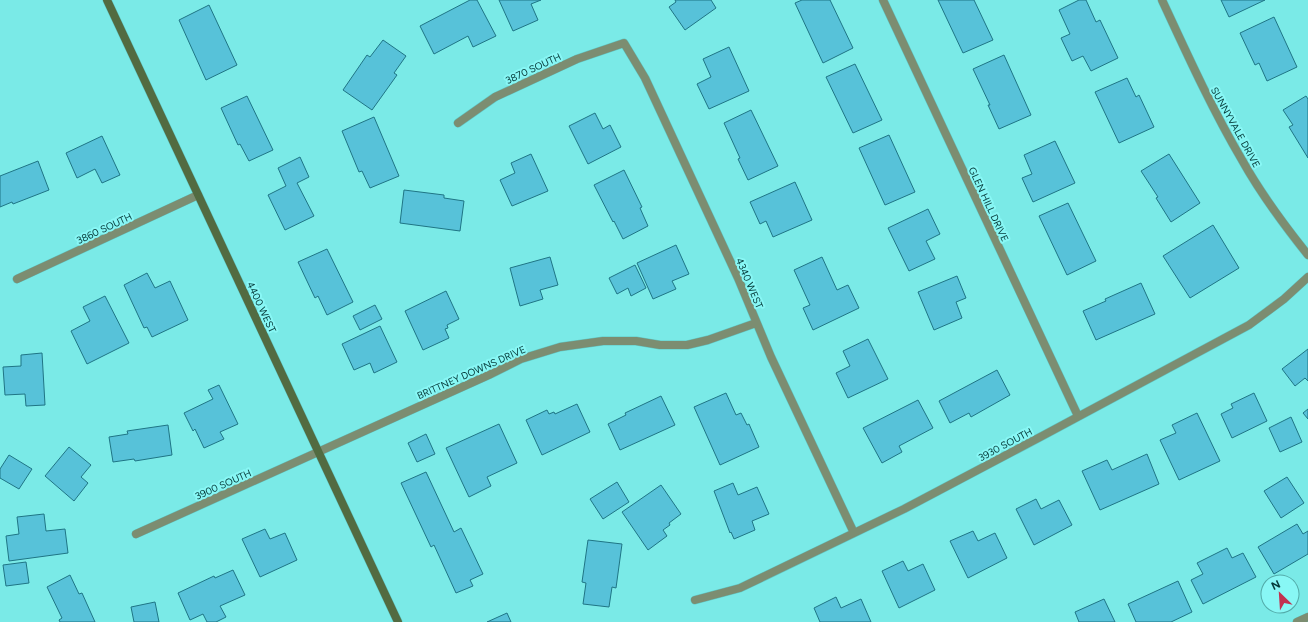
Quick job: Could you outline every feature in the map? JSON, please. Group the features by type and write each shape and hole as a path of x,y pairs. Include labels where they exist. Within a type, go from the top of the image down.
{"street":[{"name":"GLEN HILL DRIVE","path":"883,0 1078,416"},
{"name":"SUNNYVALE DRIVE","path":"1162,0 1202,86 1242,161 1274,210 1308,255"},
{"name":"4400 WEST","path":"108,1 398,622"},
{"name":"3870 SOUTH","path":"458,123 494,97 577,59 624,43"},
{"name":"4340 WEST","path":"624,43 645,78 738,278 756,323 854,534"},
{"name":"3860 SOUTH","path":"17,279 198,195"},
{"name":"3930 SOUTH","path":"695,600 740,588 854,534 1194,356 1248,325 1284,299 1308,277"},
{"name":"BRITTNEY DOWNS DRIVE","path":"318,452 521,359 560,347 603,341 636,341 660,345 687,345 708,340 756,323"},
{"name":"3900 SOUTH","path":"136,534 318,452"},
{"path":"1297,622 1308,617"}],"building":[{"path":"470,0 477,0 496,36 473,47 468,36 434,54 420,26"},
{"path":"499,0 541,0 531,4 538,20 513,31"},
{"path":"675,0 711,0 716,8 685,30 669,7 676,2"},
{"path":"802,0 830,0 853,48 823,63 795,3"},
{"path":"938,0 974,0 993,40 963,53"},
{"path":"1079,0 1086,0 1096,22 1100,20 1118,58 1091,71 1083,56 1072,61 1061,38 1070,34 1059,10"},
{"path":"1221,0 1265,0 1229,17"},
{"path":"209,5 237,65 206,80 179,20"},
{"path":"1274,17 1297,67 1267,81 1259,63 1255,65 1240,33"},
{"path":"383,40 406,56 394,73 397,75 372,110 343,90 367,55 370,57"},
{"path":"729,47 749,91 709,109 697,84 711,77 703,59"},
{"path":"1004,55 1031,115 999,129 988,105 990,105 973,69"},
{"path":"855,64 882,120 853,133 826,77"},
{"path":"1127,78 1136,97 1139,95 1154,127 1119,143 1095,92"},
{"path":"247,96 273,150 249,161 240,144 238,145 221,108"},
{"path":"1306,96 1308,99 1308,158 1289,127 1293,125 1283,110"},
{"path":"751,110 778,166 748,180 724,123"},
{"path":"595,113 603,129 610,125 621,147 588,164 569,126"},
{"path":"374,117 399,176 370,188 362,171 359,172 342,131"},
{"path":"889,135 915,192 885,205 859,148"},
{"path":"102,136 120,175 102,183 95,169 77,178 66,153"},
{"path":"1055,141 1075,183 1033,202 1022,178 1032,174 1024,155"},
{"path":"531,154 548,191 512,206 500,180 515,173 511,163"},
{"path":"1169,154 1200,203 1171,222 1156,198 1158,197 1141,171"},
{"path":"300,157 309,177 297,183 314,216 285,230 268,195 286,186 278,168"},
{"path":"38,161 49,190 13,204 12,202 0,207 0,176"},
{"path":"624,170 642,207 640,208 648,226 623,239 594,185"},
{"path":"795,182 812,220 773,237 766,221 760,224 750,202"},
{"path":"404,190 444,195 444,198 464,201 460,231 400,223"},
{"path":"1068,203 1096,261 1067,275 1039,216"},
{"path":"928,209 940,234 926,241 935,259 909,271 888,228"},
{"path":"1213,225 1239,268 1190,298 1163,256"},
{"path":"676,245 689,274 672,281 676,289 653,299 637,263"},
{"path":"327,249 353,302 327,315 318,296 315,298 298,262"},
{"path":"550,257 558,285 540,290 543,299 520,306 510,268"},
{"path":"822,257 837,290 848,285 859,308 813,330 803,308 810,305 794,270"},
{"path":"635,265 646,288 631,296 628,288 617,294 609,278"},
{"path":"147,273 155,288 170,281 188,320 152,337 147,327 144,328 124,285"},
{"path":"957,276 966,298 956,302 962,318 934,330 918,292"},
{"path":"1141,283 1155,314 1096,340 1083,311 1106,301 1105,299"},
{"path":"446,291 459,319 447,325 448,328 445,329 449,338 423,350 405,311"},
{"path":"105,296 129,343 87,364 71,331 90,321 83,307"},
{"path":"375,305 382,319 360,330 353,316"},
{"path":"380,326 397,362 374,373 370,363 354,370 342,344"},
{"path":"868,339 888,379 848,398 836,373 850,366 843,351"},
{"path":"1308,349 1308,381 1305,378 1295,386 1282,369"},
{"path":"42,353 45,405 26,406 25,394 5,395 3,367 21,366 21,355"},
{"path":"997,370 1010,395 971,417 969,413 950,423 939,401"},
{"path":"219,385 238,424 220,432 224,439 204,448 195,429 193,431 184,413 213,399 208,390"},
{"path":"726,393 736,415 741,413 747,425 749,424 759,447 720,465 694,407"},
{"path":"1254,393 1267,421 1232,438 1221,414 1233,408 1231,404"},
{"path":"661,396 675,425 620,450 608,424 626,415 625,413"},
{"path":"918,400 933,428 899,446 902,452 882,463 863,428"},
{"path":"577,404 590,432 542,455 526,420 547,410 549,414 554,412 555,414"},
{"path":"1308,409 1308,419 1303,413"},
{"path":"1197,413 1220,461 1179,480 1160,440 1176,433 1172,425"},
{"path":"1291,417 1302,442 1280,452 1269,428"},
{"path":"499,424 517,463 487,477 491,486 469,497 446,448"},
{"path":"168,425 172,455 135,461 134,459 113,462 109,437 128,434 127,431"},
{"path":"426,434 435,454 417,462 408,443"},
{"path":"69,447 91,465 81,477 88,483 74,501 45,476"},
{"path":"1147,454 1159,484 1100,510 1082,471 1107,460 1112,470"},
{"path":"9,455 32,469 19,489 0,478 0,469"},
{"path":"426,472 454,532 461,528 483,574 470,580 473,586 456,593 434,545 431,547 401,483"},
{"path":"1287,477 1304,503 1281,518 1264,491"},
{"path":"617,482 629,502 603,519 590,499"},
{"path":"733,483 738,495 757,487 769,514 752,521 755,530 734,539 731,532 730,533 714,491"},
{"path":"661,485 681,514 669,523 670,525 663,530 667,536 648,550 622,512"},
{"path":"1036,499 1041,509 1059,500 1072,525 1034,545 1016,509"},
{"path":"44,514 46,531 65,529 68,553 9,561 6,536 19,534 17,517"},
{"path":"1297,524 1303,534 1308,531 1308,554 1274,574 1258,547"},
{"path":"265,529 270,539 285,533 297,560 260,577 242,539"},
{"path":"973,531 978,541 995,533 1007,558 968,578 950,541"},
{"path":"588,540 622,544 616,588 612,587 609,607 583,604 586,583 582,582"},
{"path":"1227,548 1232,558 1243,553 1256,577 1203,604 1191,580 1203,574 1197,563"},
{"path":"903,561 908,571 923,564 935,590 899,608 882,571"},
{"path":"26,562 29,583 6,586 3,565"},
{"path":"233,570 245,595 220,606 226,617 216,622 207,622 203,614 190,620 178,593 214,576 215,578"},
{"path":"70,575 79,594 82,593 95,622 60,622 59,620 62,618 47,587"},
{"path":"1178,581 1192,612 1171,622 1136,622 1128,604"},
{"path":"836,597 841,608 861,599 871,622 820,622 814,608"},
{"path":"1104,599 1115,622 1079,622 1075,612"},
{"path":"155,602 159,622 134,622 131,607"},
{"path":"507,613 511,622 487,622"}]}
